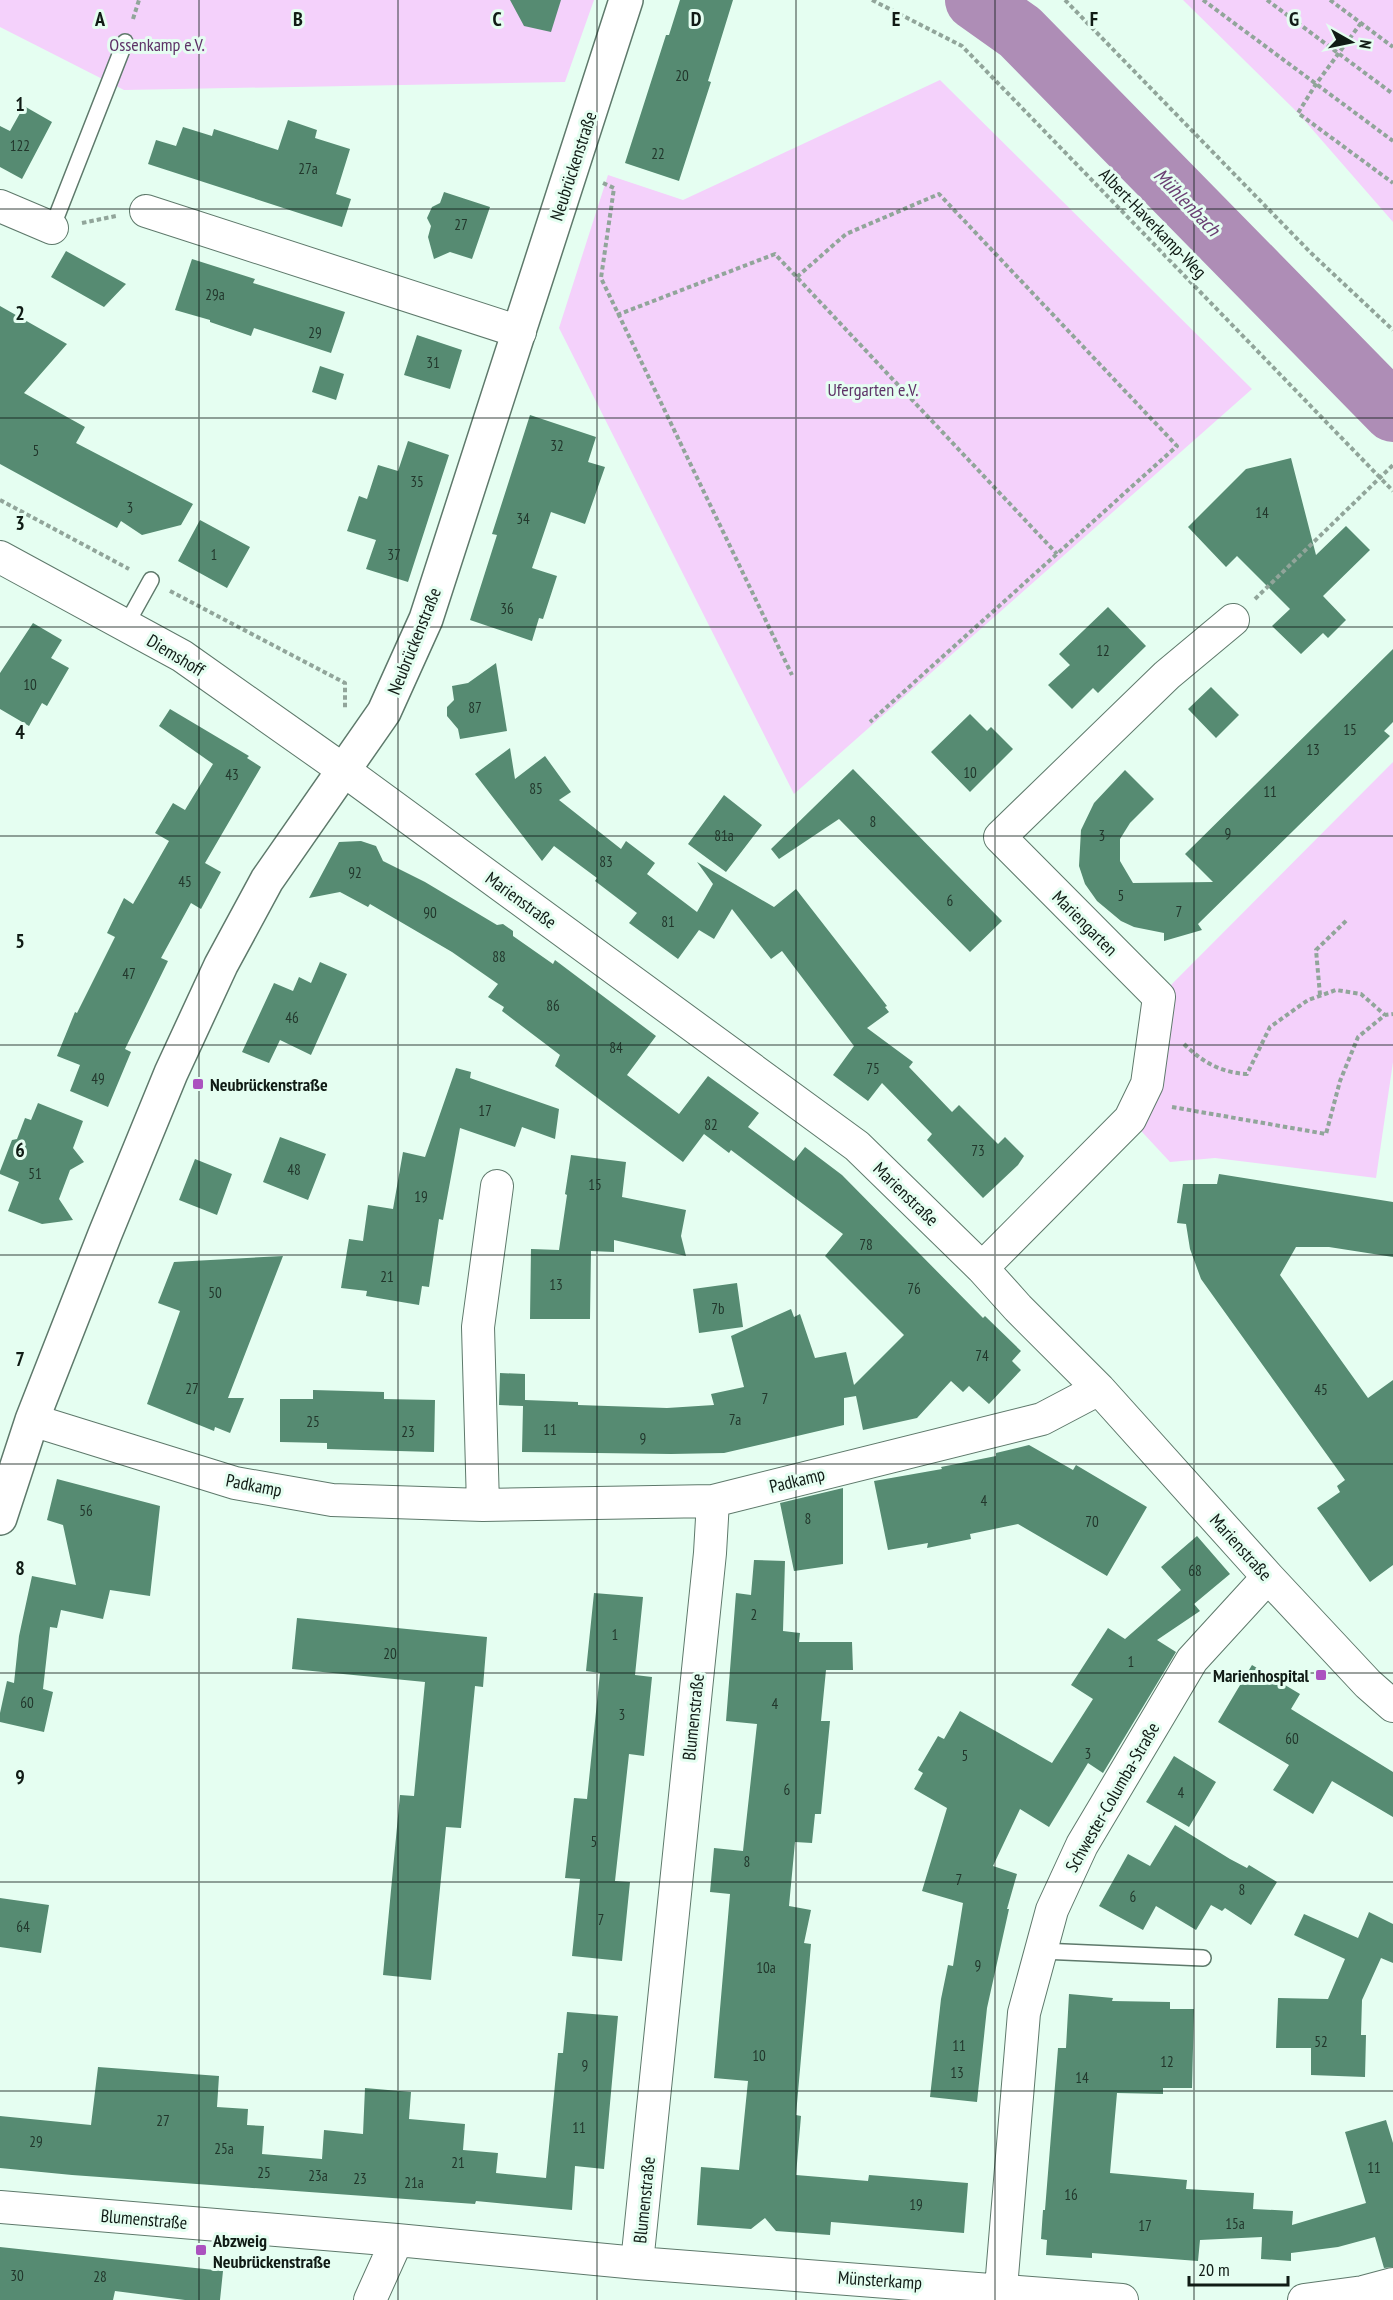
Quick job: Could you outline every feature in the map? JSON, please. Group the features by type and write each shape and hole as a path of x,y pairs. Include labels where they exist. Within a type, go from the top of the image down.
{"street":[{"name":"Neubrückenstraße","path":"0,1518 32,1420 151,1120 221,965 267,880 342,769 384,712 426,619 626,0"},
{"path":"0,206 52,228"},
{"path":"146,211 520,332"},
{"name":"Diemshoff","path":"0,557 182,656 342,769"},
{"name":"Mariengarten","path":"982,1268 1131,1119 1147,1084 1159,997 1000,837 1167,675 1233,620"},
{"name":"Marienstraße","path":"342,769 857,1146 982,1268 1018,1308 1100,1389 1268,1577 1368,1684 1393,1706"},
{"path":"483,1505 478,1327 497,1186"},
{"name":"Padkamp","path":"32,1420 235,1484 332,1500 483,1505 713,1501 1042,1419 1100,1389"},
{"name":"Blumenstraße","path":"0,2207 397,2240 638,2263 710,1553 713,1501"},
{"name":"Schwester-Columba-Straße","path":"1001,2295 1024,2013 1052,1910 1082,1845 1192,1660 1268,1577"},
{"path":"370,2300 397,2240"},
{"name":"Münsterkamp","path":"638,2263 1001,2295 1122,2300"},
{"path":"1304,2300 1363,2292 1393,2284"}],"lane":[{"path":"52,228 125,42"},
{"path":"126,626 151,580"},
{"path":"1041,1952 1203,1958"}],"path":[{"name":"Albert-Haverkamp-Weg","path":"872,0 962,46 1393,491"},
{"path":"1065,0 1311,253 1393,330"},
{"path":"1203,0 1393,141"},
{"path":"1267,0 1393,94"},
{"path":"1330,0 1393,47"},
{"path":"1361,23 1316,84 1298,113 1393,183"},
{"path":"572,170 614,188 601,278 792,675"},
{"path":"796,277 846,234 939,194 1177,446 870,722"},
{"path":"52,228 146,211"},
{"path":"617,315 775,254 1057,554"},
{"path":"1233,620 1393,465"},
{"path":"0,500 345,683 344,716"},
{"path":"1320,995 1316,950 1348,919"},
{"path":"1156,1016 1198,1058 1230,1073 1247,1074 1270,1027 1308,1000 1336,990 1360,994 1385,1015"},
{"path":"1139,1101 1326,1134 1340,1081 1358,1037 1385,1015 1393,1014"}],"green space":[{"name":"Ossenkamp e.V.","path":"0,0 594,0 565,82 124,90 0,27"},
{"path":"1183,0 1393,0 1393,222 1298,113"},
{"name":"Ufergarten e.V.","path":"940,80 1252,389 794,794 559,328 608,175 683,200"},
{"path":"1393,762 1393,1062 1376,1178 1215,1158 1170,1162 1130,1119 1159,997"}],"building":[{"path":"510,0 561,0 551,32 524,26"},
{"path":"680,0 733,0 708,81 711,82 679,181 625,163 666,35 669,35"},
{"path":"24,106 52,122 22,179 0,167 0,126 10,131"},
{"path":"288,120 317,130 315,138 350,149 336,194 351,199 342,227 148,164 156,140 176,146 183,127 212,136 214,129 278,150"},
{"path":"444,192 490,207 472,259 450,252 434,259 428,237 431,226 427,218 432,207 440,203"},
{"path":"66,251 126,284 104,307 51,277"},
{"path":"192,259 255,279 253,283 345,312 331,353 254,328 251,336 210,322 210,320 175,310"},
{"path":"0,306 67,344 24,393 85,427 76,443 193,504 181,525 142,535 121,521 117,528 0,464"},
{"path":"417,335 462,350 450,389 404,375"},
{"path":"320,366 344,374 336,400 312,392"},
{"path":"530,415 596,437 588,462 605,467 585,524 551,512 532,568 557,576 543,619 539,618 532,641 470,620 497,535 492,534"},
{"path":"408,441 449,455 408,582 366,569 376,540 347,531 359,496 367,499 378,465 398,471"},
{"path":"1291,458 1316,555 1346,526 1370,550 1323,596 1346,620 1328,638 1323,633 1301,654 1272,626 1290,609 1237,556 1226,567 1188,527 1246,469"},
{"path":"200,520 250,547 227,588 178,561"},
{"path":"1108,607 1146,646 1098,693 1093,688 1072,709 1048,685 1070,665 1059,654"},
{"path":"33,623 62,640 51,658 69,668 47,706 42,703 29,726 0,709 0,673"},
{"path":"1393,649 1393,722 1384,731 1390,736 1198,924 1202,930 1164,941 1164,933 1134,927 1121,921 1097,901 1085,884 1079,866 1081,830 1094,803 1125,770 1154,799 1130,823 1120,839 1120,861 1133,883 1213,882 1185,854"},
{"path":"496,663 507,731 460,739 458,729 447,716 447,707 454,700 452,686 468,683"},
{"path":"1211,687 1239,715 1216,738 1188,709"},
{"path":"170,709 249,756 247,758 261,767 205,863 221,872 201,909 191,903 161,958 168,961 125,1049 131,1052 108,1107 70,1091 80,1065 57,1056 75,1012 77,1013 115,937 107,933 124,898 133,904 169,841 155,833 173,803 185,810 213,764 159,726"},
{"path":"970,714 987,731 991,727 1013,749 970,792 931,752"},
{"path":"510,748 515,779 545,756 571,792 559,800 621,849 626,841 655,863 647,874 697,912 713,884 697,862 774,907 796,889 887,1006 885,1007 889,1012 867,1028 913,1062 909,1067 952,1112 959,1105 998,1144 1005,1137 1024,1156 1018,1165 983,1198 927,1140 932,1134 882,1083 868,1101 833,1075 854,1046 782,951 771,959 732,909 714,939 699,930 678,959 629,923 637,913 595,881 597,878 554,846 542,861 475,774"},
{"path":"853,769 1002,921 970,952 839,819 779,859 771,849"},
{"path":"724,795 762,825 726,872 688,844"},
{"path":"361,841 376,846 383,861 425,882 497,925 503,924 513,931 513,936 553,964 555,960 656,1036 627,1075 679,1114 708,1076 759,1113 748,1127 794,1161 805,1147 842,1175 983,1318 985,1316 1021,1351 1012,1361 1021,1370 989,1404 969,1386 963,1392 951,1381 917,1418 863,1430 856,1396 844,1398 844,1425 724,1453 522,1452 523,1406 499,1405 500,1373 525,1374 525,1400 578,1402 578,1405 667,1408 714,1405 711,1394 744,1387 731,1336 791,1309 794,1317 800,1314 815,1358 846,1352 854,1385 904,1335 825,1256 843,1234 731,1150 729,1153 704,1134 683,1162 555,1066 560,1055 502,1011 504,1007 488,997 498,984 452,952 370,904 368,907 340,892 309,898 339,842"},
{"path":"320,962 347,974 311,1055 280,1040 269,1063 242,1052 274,983 293,991 299,977 311,983"},
{"path":"456,1068 471,1072 470,1078 559,1109 555,1139 522,1127 515,1147 460,1128 443,1220 439,1219 429,1287 422,1286 419,1305 366,1296 367,1291 341,1288 349,1239 363,1241 368,1205 393,1209 403,1152 425,1157"},
{"path":"38,1103 83,1121 73,1148 84,1162 70,1170 59,1199 73,1220 42,1224 8,1211 19,1182 0,1174 0,1171 12,1140 17,1139 25,1118 31,1120"},
{"path":"280,1137 326,1154 308,1200 263,1182"},
{"path":"571,1155 626,1162 622,1197 686,1210 681,1236 686,1256 614,1240 614,1252 591,1251 590,1319 530,1319 531,1249 559,1250"},
{"path":"195,1159 232,1174 217,1215 179,1200"},
{"path":"1219,1174 1393,1202 1393,1257 1329,1247 1296,1247 1280,1275 1368,1398 1393,1380 1393,1565 1370,1582 1317,1508 1340,1492 1337,1486 1345,1480 1201,1279 1190,1249 1186,1224 1177,1223 1183,1184 1217,1184"},
{"path":"283,1256 228,1398 244,1398 230,1433 215,1427 214,1431 147,1404 180,1311 158,1303 174,1262"},
{"path":"737,1283 743,1327 699,1333 693,1289"},
{"path":"313,1390 384,1392 384,1399 435,1400 434,1452 327,1449 327,1443 280,1442 280,1399 313,1399"},
{"path":"1029,1445 1073,1470 1076,1465 1147,1507 1107,1576 1018,1524 970,1534 971,1539 927,1548 928,1543 888,1550 874,1481 942,1469 941,1467 996,1456 996,1453"},
{"path":"57,1479 160,1506 150,1596 110,1590 103,1619 61,1610 57,1628 50,1627 43,1689 53,1692 44,1732 0,1722 0,1713 7,1681 14,1683 19,1636 32,1576 76,1585 63,1525 47,1520"},
{"path":"843,1488 843,1564 794,1571 780,1503"},
{"path":"1197,1536 1230,1574 1194,1604 1200,1611 1157,1640 1176,1652 1103,1773 1088,1763 1049,1827 1020,1809 993,1866 1017,1874 1007,1909 1009,1909 987,2008 977,2102 930,2097 941,1999 948,1965 953,1966 963,1903 922,1891 947,1808 914,1789 923,1773 918,1770 938,1736 944,1739 960,1711 1052,1763 1093,1699 1071,1685 1108,1628 1125,1639 1181,1590 1161,1567"},
{"path":"754,1560 785,1561 783,1631 800,1633 799,1642 852,1642 853,1670 826,1670 821,1721 830,1721 821,1814 815,1814 812,1843 795,1842 789,1906 811,1910 804,1943 811,1944 796,2115 801,2116 796,2175 868,2181 869,2175 968,2183 964,2233 831,2222 830,2235 776,2231 765,2218 751,2229 697,2225 701,2167 739,2170 748,2081 714,2078 730,1894 710,1892 714,1848 743,1851 757,1724 726,1721 736,1593 751,1595"},
{"path":"594,1593 643,1597 635,1675 652,1677 644,1756 629,1754 615,1881 630,1882 622,1961 572,1956 580,1879 565,1878 574,1798 587,1799 600,1673 586,1671"},
{"path":"297,1618 487,1637 483,1687 475,1686 461,1828 446,1827 431,1980 383,1975 400,1795 414,1796 425,1682 292,1669"},
{"path":"1252,1665 1300,1694 1291,1709 1393,1772 1393,1817 1332,1781 1313,1814 1273,1790 1289,1765 1218,1722"},
{"path":"1174,1756 1216,1782 1189,1827 1146,1802"},
{"path":"1175,1825 1230,1859 1247,1868 1249,1865 1277,1882 1251,1925 1225,1908 1222,1911 1211,1905 1196,1930 1156,1906 1143,1930 1099,1906 1128,1854 1150,1866"},
{"path":"0,1898 49,1905 41,1953 0,1947"},
{"path":"1369,1912 1393,1924 1393,1963 1381,1958 1362,2000 1361,2035 1366,2035 1365,2077 1311,2075 1311,2048 1276,2048 1278,1998 1328,1999 1345,1959 1294,1935 1304,1914 1358,1938"},
{"path":"1069,1994 1113,1998 1112,2001 1170,2002 1170,2009 1194,2009 1192,2088 1163,2088 1163,2094 1117,2093 1110,2173 1187,2180 1186,2189 1254,2193 1253,2209 1293,2211 1292,2225 1366,2203 1345,2132 1386,2120 1393,2143 1393,2267 1384,2268 1375,2237 1338,2247 1291,2253 1291,2261 1261,2259 1262,2237 1200,2240 1198,2261 1092,2253 1092,2258 1046,2255 1047,2240 1041,2239 1043,2210 1045,2210 1058,2048 1066,2048"},
{"path":"567,2012 618,2016 604,2169 575,2166 572,2210 476,2201 475,2204 0,2168 0,2116 91,2125 98,2067 219,2076 217,2107 248,2109 247,2125 264,2126 262,2154 322,2159 324,2130 363,2134 365,2088 411,2092 409,2119 465,2124 463,2150 498,2153 496,2173 546,2178 558,2053 563,2053"},
{"path":"0,2247 223,2271 220,2300 185,2300 115,2291 113,2300 0,2300"}],"waterway":[{"name":"Mühlenbach","path":"975,0 1020,32 1393,412"}],"place":[{"name":"Neubrückenstraße","path":"198,1084"},
{"name":"Marienhospital","path":"1321,1675"},
{"name":"Abzweig Neubrückenstraße","path":"201,2250"}]}
